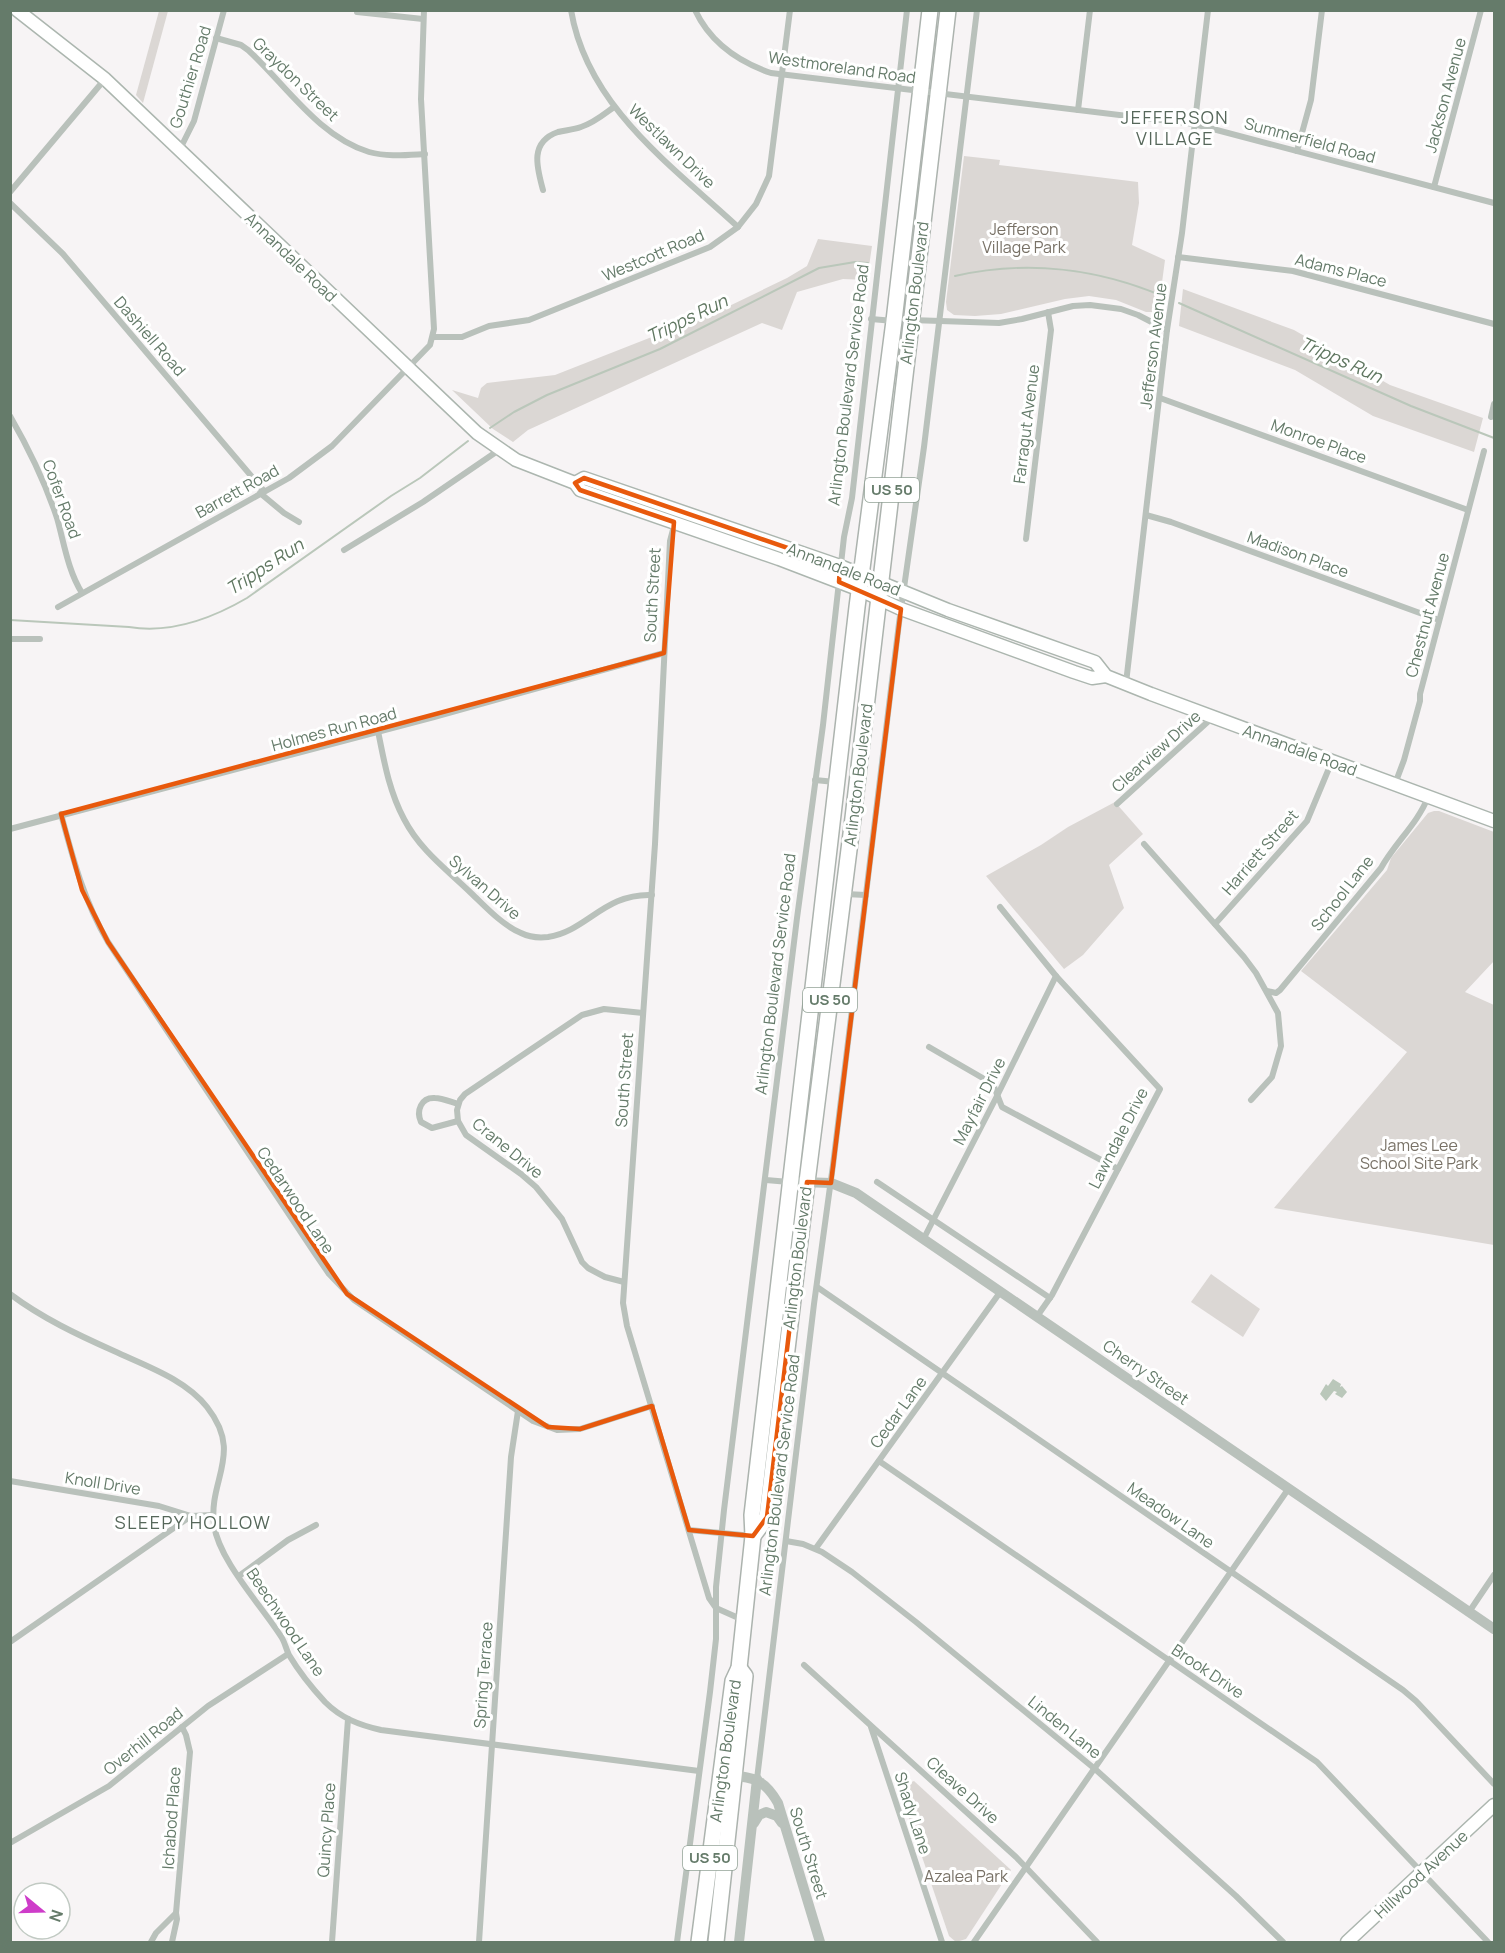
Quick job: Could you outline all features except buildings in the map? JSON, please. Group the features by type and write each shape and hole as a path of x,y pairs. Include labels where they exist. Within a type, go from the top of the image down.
{"highway":[{"name":"Arlington Boulevard","path":"716,1942 733,1681 739,1668 753,1536 752,1515 930,10"},
{"name":"Arlington Boulevard","path":"753,1536 767,1517 844,894 948,10"},
{"path":"896,300 911,320"},
{"path":"894,321 905,332 909,343"},
{"name":"Arlington Boulevard","path":"699,1942 728,1775"}],"main road":[{"name":"Annandale Road","path":"17,10 105,79 406,368 499,450 536,469 575,483 584,478 838,582 881,582 948,610 1095,662 1106,676"},
{"name":"Annandale Road","path":"677,516 840,566 879,598 901,609 1092,678 1106,676 1494,821"},
{"name":"Hillwood Avenue","path":"1347,1942 1494,1805"}],"street":[{"name":"Gouthier Road","path":"180,150 194,121 224,10"},
{"path":"406,368 426,350 433,337 434,317 421,80 424,10"},
{"name":"Westlawn Drive","path":"571,10 582,53 601,89 614,107 644,140 738,227"},
{"name":"Westmoreland Road","path":"695,10 710,33 729,52 756,68 783,75 938,94"},
{"name":"Westcott Road","path":"433,337 462,337 489,326 529,320 710,247 738,227 756,204 769,176 790,10"},
{"name":"Arlington Boulevard Service Road","path":"677,1942 715,1649 722,1533 834,628 843,537 852,498 907,10"},
{"name":"Arlington Boulevard Service Road","path":"738,1942 817,1287 977,10"},
{"path":"1078,110 1090,10"},
{"name":"Jefferson Avenue","path":"1126,684 1167,330 1208,10"},
{"path":"1298,151 1311,100 1322,10"},
{"name":"Jackson Avenue","path":"1434,187 1481,10"},
{"path":"357,12 423,19"},
{"name":"Graydon Street","path":"216,38 241,45 248,50 302,105 342,140 370,152 386,155 425,154"},
{"path":"10,192 105,79"},
{"name":"Summerfield Road","path":"938,94 1194,124 1494,203"},
{"path":"543,190 536,157 544,142 557,132 593,122 614,107"},
{"name":"Dashiell Road","path":"10,203 63,254 262,492 284,513 299,522"},
{"name":"Adams Place","path":"1178,257 1293,271 1494,324"},
{"path":"911,320 999,322 1073,306 1106,306 1138,315 1167,330"},
{"name":"Farragut Avenue","path":"1026,538 1050,330 1048,312"},
{"path":"872,319 894,321"},
{"name":"Barrett Road","path":"58,607 289,478 332,446 364,415 406,368"},
{"name":"Monroe Place","path":"1160,398 1468,510"},
{"path":"1491,417 1494,404"},
{"name":"Cofer Road","path":"10,416 46,488 74,577 82,593"},
{"path":"344,550 423,502 499,450"},
{"name":"Chestnut Avenue","path":"1394,784 1410,739 1484,451"},
{"name":"Madison Place","path":"1146,515 1171,522 1439,620"},
{"name":"South Street","path":"677,516 670,541 652,895 624,1281 624,1314 709,1598 716,1608"},
{"path":"10,639 40,639"},
{"name":"Holmes Run Road","path":"10,829 664,653"},
{"name":"Clearview Drive","path":"1117,804 1212,717"},
{"name":"Sylvan Drive","path":"378,730 388,780 404,819 414,836 437,863 511,928 531,937 551,936 566,931 629,895 652,895"},
{"name":"Harriett Street","path":"1215,924 1307,821 1332,761"},
{"path":"815,780 838,783"},
{"name":"School Lane","path":"1267,991 1276,993 1280,990 1309,957 1381,868 1390,852 1422,811 1428,797"},
{"name":"Cedarwood Lane","path":"61,814 82,890 102,932 329,1274 354,1299 518,1411 548,1427 570,1430 591,1426 652,1407"},
{"path":"1144,844 1244,957 1267,991 1278,1013 1281,1046 1272,1077 1251,1100"},
{"path":"844,894 866,896"},
{"name":"Lawndale Drive","path":"1000,908 1056,976 1160,1089 1050,1298 1038,1315"},
{"name":"Mayfair Drive","path":"924,1238 1056,976"},
{"name":"Crane Drive","path":"624,1281 605,1277 582,1262 566,1225 550,1203 521,1174 466,1135 458,1121 458,1104 465,1094 494,1073 582,1015 604,1009 643,1013"},
{"path":"929,1047 993,1084 1002,1107 1118,1169"},
{"path":"458,1104 435,1098 429,1099 420,1105 418,1111 421,1122 432,1128 458,1121"},
{"name":"Cherry Street","path":"766,1180 831,1183 856,1193 1038,1315 1494,1629"},
{"path":"877,1182 1050,1298"},
{"name":"Meadow Lane","path":"817,1287 1410,1695 1494,1784"},
{"name":"Cedar Lane","path":"816,1548 1002,1291"},
{"name":"Beechwood Lane","path":"10,1294 42,1316 177,1382 198,1397 217,1424 224,1445 222,1474 213,1515 218,1540 239,1576 281,1637 288,1654 325,1701 348,1719 381,1730 699,1771"},
{"name":"Spring Terrace","path":"478,1942 511,1457 518,1411"},
{"name":"Brook Drive","path":"879,1461 1317,1762 1488,1942"},
{"name":"Knoll Drive","path":"10,1481 159,1506 190,1516"},
{"path":"974,1942 1288,1488"},
{"path":"10,1642 190,1516 213,1515"},
{"path":"239,1576 288,1540 316,1525"},
{"path":"688,1530 753,1536"},
{"path":"786,1541 816,1548"},
{"name":"Linden Lane","path":"816,1548 852,1572 916,1622 1095,1769 1236,1896 1283,1942"},
{"path":"1469,1611 1494,1575"},
{"path":"716,1608 744,1620"},
{"name":"Overhill Road","path":"10,1843 109,1786 216,1700 288,1654"},
{"name":"Cleave Drive","path":"804,1665 1026,1868 1097,1942"},
{"name":"Quincy Place","path":"332,1942 348,1719"},
{"name":"Shady Lane","path":"870,1725 942,1942"},
{"name":"Ichabod Place","path":"172,1942 177,1919 190,1752 182,1727"},
{"path":"728,1775 758,1779"},
{"name":"South Street","path":"758,1779 773,1794 778,1803 820,1942"},
{"path":"752,1826 762,1813 770,1812 777,1816 787,1831"},
{"path":"151,1942 156,1933 176,1913"}],"highlighted area":[{"path":"584,478 840,566 839,582 901,609 831,1183 807,1182 767,1517 753,1536 689,1530 652,1406 580,1429 548,1427 347,1294 108,942 82,890 61,814 664,653 674,522 580,490 575,483"}],"green space":[{"path":"159,11 168,11 143,103 136,95"},
{"name":"Jefferson Village Park","path":"964,156 1000,160 999,165 1138,182 1139,203 1132,245 1165,260 1159,305 1153,312 1146,312 1116,300 1089,296 1065,299 1001,314 954,315 947,310 946,302"},
{"path":"818,239 872,246 867,280 843,279 797,292 782,330 762,323 528,430 513,442 493,429 452,390 478,398 481,388 487,383 555,375 723,309 807,266"},
{"path":"1183,289 1294,330 1390,385 1483,418 1474,452 1373,416 1295,370 1179,326"},
{"path":"1115,802 1143,834 1109,865 1124,908 1083,955 1064,969 986,876"},
{"name":"James Lee School Site Park","path":"1434,811 1494,832 1494,961 1465,992 1494,1005 1494,1245 1274,1208 1407,1052 1301,971 1387,870 1391,858 1428,813"},
{"path":"1211,1274 1260,1309 1243,1337 1191,1302"},
{"name":"Azalea Park","path":"914,1781 1011,1870 966,1939 956,1942 949,1936 901,1795 904,1785"}],"shaded area":[{"path":"1333,1379 1347,1392 1342,1398 1334,1391 1326,1401 1320,1394 1326,1384 1328,1386"}],"waterway":[{"name":"Tripps Run","path":"490,428 514,412 547,395 660,349 819,268 855,262 868,263"},
{"name":"Tripps Run","path":"955,276 1008,268 1062,270 1114,279 1165,297"},
{"name":"Tripps Run","path":"1179,303 1411,406 1494,438"},
{"name":"Tripps Run","path":"10,620 145,629 175,626 205,618 247,598 420,478 468,441"}],"district":[{"name":"JEFFERSON VILLAGE","path":"1175,128"},
{"name":"SLEEPY HOLLOW","path":"193,1523"}]}
